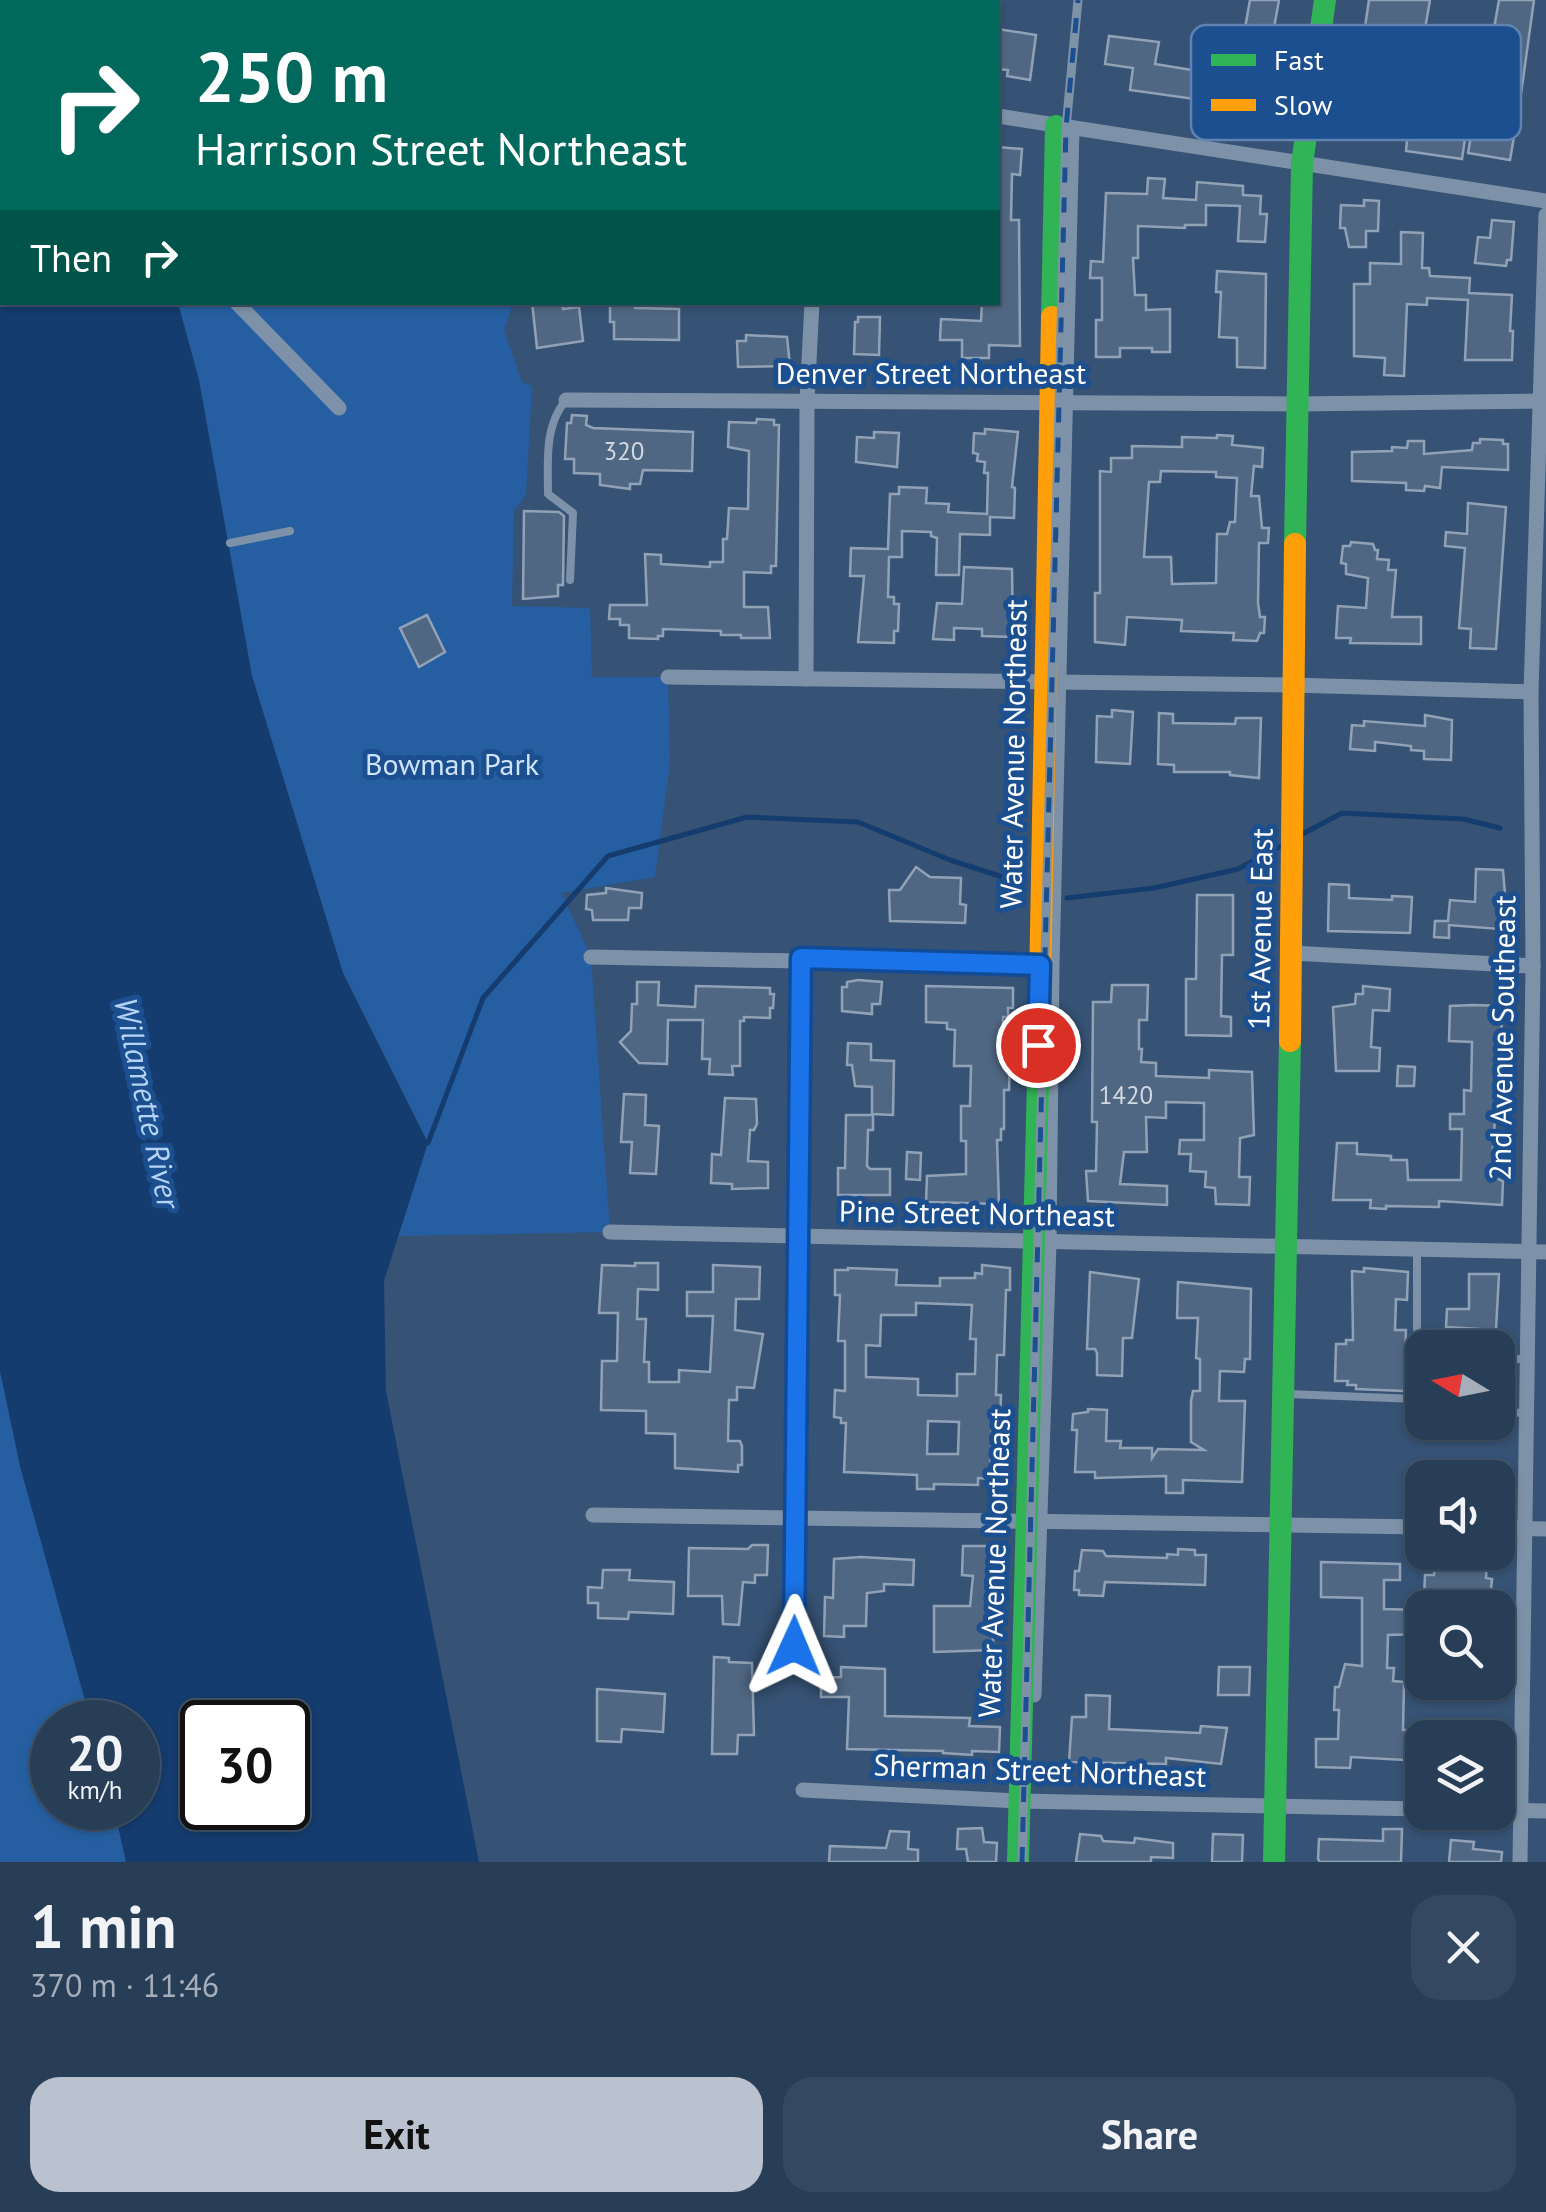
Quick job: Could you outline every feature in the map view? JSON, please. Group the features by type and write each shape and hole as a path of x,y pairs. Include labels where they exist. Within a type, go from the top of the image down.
{"street":[{"name":"1st Avenue East","path":"1321,25 1325,0"},
{"path":"1000,116 1546,201"},
{"name":"Water Avenue Northeast","path":"1018,1862 1025,1801 1042,1243 1064,128"},
{"name":"1st Avenue East","path":"1274,1862 1293,899 1296,404 1305,140"},
{"name":"2nd Avenue Southeast","path":"1520,1862 1529,1252 1539,1001 1533,966 1531,692 1539,657 1546,216"},
{"path":"239,305 339,408"},
{"path":"806,679 812,305"},
{"name":"Denver Street Northeast","path":"566,400 1296,404 1543,401"},
{"path":"668,678 1052,681 1531,692"},
{"path":"1290,953 1533,966"},
{"path":"591,957 801,958 1046,966"},
{"path":"794,1646 801,958"},
{"name":"Pine Street Northeast","path":"610,1232 1546,1252"},
{"path":"594,1515 1405,1527"},
{"path":"1515,1529 1546,1529"},
{"name":"Sherman Street Northeast","path":"803,1790 1025,1801 1405,1809"},
{"name":"Water Avenue Northeast","path":"1025,1801 1029,1862"},
{"path":"1515,1811 1546,1811"}],"lane":[{"path":"566,400 553,414 548,494 573,514 570,580"},
{"path":"230,543 290,531"},
{"path":"1417,1249 1419,1330"},
{"path":"1515,1359 1527,1359"},
{"path":"1281,1394 1405,1402"},
{"path":"1515,1413 1526,1413"}],"green space":[{"name":"Bowman Park","path":"179,305 512,305 504,330 522,382 532,386 526,495 514,511 512,606 590,608 592,677 668,677 670,763 655,877 562,893 591,957 610,1232 398,1236 428,1143 343,973 252,676 199,380"},
{"path":"0,1371 20,1466 85,1700 30,1700 30,1830 119,1830 126,1862 0,1862"}],"water":[{"name":"Willamette River","path":"0,305 179,305 199,380 252,676 343,973 428,1143 384,1281 386,1391 479,1862 126,1862 119,1830 160,1830 160,1700 85,1700 20,1466 0,1371"}],"building":[{"path":"1250,0 1279,0 1274,25 1246,25"},
{"path":"1369,0 1430,0 1426,25 1365,25"},
{"path":"1499,0 1534,0 1521,94 1521,25 1495,25"},
{"path":"1000,29 1036,35 1030,80 1007,76 1008,70 1000,69"},
{"path":"1109,36 1159,42 1155,64 1191,70 1191,98 1130,90 1133,68 1105,64"},
{"path":"1407,140 1465,140 1462,159 1406,151"},
{"path":"1470,140 1513,140 1510,160 1468,153"},
{"path":"1000,147 1022,149 1020,175 1012,174 1011,220 1019,220 1020,346 989,345 989,358 962,358 962,340 940,340 941,319 981,321 982,305 1000,305"},
{"path":"1148,178 1165,179 1163,198 1196,200 1197,182 1243,186 1243,195 1261,196 1260,214 1267,214 1265,242 1238,241 1240,206 1206,205 1206,225 1138,226 1138,258 1133,258 1135,295 1146,295 1146,310 1170,309 1170,352 1120,348 1120,357 1096,357 1096,320 1102,320 1102,278 1090,278 1091,261 1103,262 1106,193 1147,194"},
{"path":"1364,200 1379,201 1378,231 1366,231 1366,247 1349,247 1345,228 1340,228 1341,205 1364,206"},
{"path":"1492,220 1514,222 1511,260 1507,260 1506,266 1475,263 1478,237 1490,238"},
{"path":"1401,232 1423,233 1422,268 1429,268 1430,276 1470,278 1469,293 1512,295 1512,360 1465,360 1468,300 1427,298 1427,305 1407,304 1404,376 1384,375 1385,358 1354,356 1354,284 1370,284 1370,263 1401,264"},
{"path":"1217,271 1266,274 1265,368 1237,367 1237,338 1219,337 1221,292 1216,292"},
{"path":"532,305 579,307 583,341 537,348"},
{"path":"610,305 679,309 679,340 614,339 614,322 610,322"},
{"path":"858,317 880,317 879,355 854,354"},
{"path":"746,335 787,337 790,366 738,367 737,341 746,341"},
{"path":"572,415 587,416 586,425 593,428 693,432 692,471 643,470 640,484 630,484 630,489 600,485 600,474 574,473 574,459 565,459 567,423 571,423"},
{"path":"757,419 774,420 774,425 779,425 776,566 771,566 771,573 744,572 744,607 768,607 770,638 663,629 663,636 658,639 629,638 629,625 620,625 620,619 609,619 610,605 647,605 645,554 661,555 661,564 710,567 710,562 723,562 729,508 748,509 749,451 728,447 729,422 756,423"},
{"path":"985,429 1018,432 1012,487 1014,518 990,517 990,535 960,534 959,575 936,575 937,538 931,532 902,531 902,557 889,557 888,597 894,597 894,604 899,604 894,643 858,642 864,576 850,576 851,548 888,549 890,494 899,494 899,487 927,488 926,503 949,504 948,512 987,514 988,473 984,473 985,462 977,461 978,454 973,453 974,433 985,434"},
{"path":"874,432 899,433 897,467 856,462 857,437 874,438"},
{"path":"1233,436 1232,445 1263,448 1262,467 1254,466 1251,496 1259,496 1262,528 1269,528 1268,543 1259,543 1258,603 1260,617 1265,617 1264,633 1260,633 1257,641 1233,640 1234,633 1181,631 1182,620 1127,617 1125,645 1095,642 1095,593 1100,593 1100,471 1111,472 1111,458 1132,458 1132,446 1182,447 1182,437","holes":["1161,471 1216,472 1216,477 1237,478 1235,522 1230,522 1227,534 1217,534 1216,583 1172,584 1171,557 1144,557 1149,482 1160,482"]},
{"path":"1480,439 1503,440 1503,444 1508,444 1508,470 1442,467 1440,488 1425,486 1424,491 1406,490 1406,483 1352,481 1352,452 1392,451 1392,447 1407,448 1408,441 1424,441 1424,454 1472,450 1473,443 1480,443"},
{"path":"1468,503 1506,507 1496,649 1470,648 1471,629 1459,628 1465,548 1445,546 1446,532 1467,534"},
{"path":"524,511 559,512 564,516 563,585 558,585 558,596 523,599"},
{"path":"1351,542 1373,544 1378,550 1377,559 1389,560 1388,570 1396,570 1392,617 1421,617 1421,644 1350,643 1351,638 1336,638 1338,606 1366,608 1368,578 1346,574 1346,564 1341,563 1343,546 1350,546"},
{"path":"964,567 1012,569 1013,637 982,636 982,629 954,628 954,640 933,639 937,603 962,604"},
{"path":"427,615 445,652 419,667 400,628"},
{"path":"1112,710 1133,712 1130,764 1096,762 1097,716 1112,717"},
{"path":"1159,713 1173,714 1173,723 1235,724 1236,718 1261,718 1259,778 1230,772 1174,772 1174,765 1158,764"},
{"path":"1425,715 1452,720 1451,760 1424,759 1424,751 1411,750 1411,746 1375,742 1375,751 1350,749 1352,725 1364,726 1364,721 1425,726"},
{"path":"916,867 930,877 961,878 960,904 966,905 965,923 890,921 889,890 900,890"},
{"path":"1476,869 1503,870 1506,907 1502,907 1499,929 1449,925 1449,938 1434,937 1435,921 1448,921 1450,900 1475,902"},
{"path":"1329,884 1349,885 1349,898 1412,897 1410,933 1328,931"},
{"path":"606,888 642,893 641,908 629,908 628,920 593,920 592,910 586,909 587,895 606,893"},
{"path":"1197,895 1233,895 1233,955 1222,955 1221,1016 1231,1017 1231,1036 1186,1035 1186,979 1196,979"},
{"path":"858,980 882,982 880,1004 872,1004 872,1014 842,1011 842,987"},
{"path":"637,982 659,982 658,1005 695,1007 696,986 770,988 770,994 774,994 773,1008 770,1018 744,1017 740,1021 740,1066 732,1066 733,1075 709,1074 710,1059 702,1059 703,1020 668,1020 667,1064 639,1063 620,1042 631,1031"},
{"path":"1112,985 1148,985 1147,1020 1139,1020 1139,1049 1141,1062 1156,1063 1156,1076 1209,1078 1209,1070 1252,1072 1254,1135 1240,1138 1239,1177 1250,1177 1249,1205 1216,1204 1215,1188 1205,1187 1206,1172 1190,1171 1191,1154 1179,1154 1180,1140 1204,1140 1204,1103 1166,1102 1166,1118 1146,1117 1147,1152 1124,1152 1120,1184 1167,1186 1167,1205 1088,1201 1086,1171 1096,1171 1097,1122 1092,1122 1093,1002 1111,1002"},
{"path":"926,986 1013,988 1013,1008 1008,1008 1008,1017 1003,1017 1002,1062 1010,1062 1009,1090 1004,1090 1004,1129 1001,1140 997,1140 999,1204 926,1202 927,1176 966,1174 961,1106 970,1106 971,1066 954,1066 955,1030 947,1029 947,1023 926,1022"},
{"path":"1363,986 1390,989 1389,1011 1373,1010 1371,1047 1380,1048 1379,1071 1336,1071 1333,1007 1355,1004 1356,994 1363,994"},
{"path":"1450,1006 1503,1006 1491,1176 1503,1181 1502,1205 1439,1201 1439,1207 1386,1209 1370,1208 1371,1200 1333,1200 1337,1143 1357,1143 1357,1154 1407,1160 1408,1180 1461,1180 1462,1129 1450,1129 1450,1114 1464,1114 1464,1090 1471,1091 1472,1042 1449,1041"},
{"path":"848,1043 871,1044 871,1060 894,1061 893,1115 872,1114 872,1087 855,1086 852,1065 847,1065"},
{"path":"1398,1066 1415,1067 1414,1086 1397,1086"},
{"path":"624,1094 646,1095 645,1125 659,1126 656,1174 630,1173 632,1142 621,1142"},
{"path":"725,1098 756,1099 757,1124 750,1130 748,1161 768,1162 768,1188 732,1189 732,1184 711,1183 712,1154 721,1155"},
{"path":"846,1115 873,1115 873,1130 868,1130 867,1166 890,1169 890,1195 838,1195 838,1168 845,1168"},
{"path":"907,1152 921,1153 920,1180 906,1179"},
{"path":"658,1263 658,1290 638,1289 637,1319 646,1319 644,1362 649,1362 649,1382 679,1382 679,1370 710,1372 713,1316 687,1316 687,1292 713,1292 713,1265 760,1267 759,1299 736,1299 735,1330 763,1334 754,1388 737,1387 737,1400 729,1400 728,1441 740,1441 742,1446 738,1472 675,1468 675,1434 646,1433 646,1411 601,1410 602,1361 617,1361 618,1313 599,1313 602,1265"},
{"path":"982,1265 1010,1268 1004,1355 997,1355 1000,1423 992,1423 990,1479 978,1478 978,1485 934,1484 934,1489 917,1489 917,1475 844,1472 846,1423 834,1417 835,1390 845,1391 845,1341 838,1341 840,1295 835,1295 835,1270 897,1270 896,1285 940,1286 940,1278 975,1278 975,1273 982,1274","holes":["916,1303 972,1305 970,1339 976,1339 975,1374 957,1374 957,1396 918,1395 918,1379 866,1377 866,1345 880,1346 881,1315 916,1315","928,1421 959,1422 958,1454 927,1454"]},
{"path":"1364,1268 1408,1272 1407,1300 1396,1299 1395,1330 1405,1330 1404,1391 1356,1389 1356,1385 1347,1385 1348,1381 1335,1381 1336,1344 1353,1340 1352,1271 1364,1272"},
{"path":"1090,1272 1139,1279 1132,1338 1123,1338 1122,1376 1097,1375 1097,1353 1087,1349"},
{"path":"1469,1274 1499,1274 1496,1330 1446,1327 1447,1309 1469,1309"},
{"path":"1178,1282 1251,1289 1250,1359 1245,1359 1244,1372 1220,1371 1219,1401 1245,1401 1242,1482 1183,1480 1183,1493 1166,1493 1166,1476 1095,1478 1095,1472 1075,1472 1077,1430 1072,1430 1073,1414 1088,1409 1107,1410 1106,1441 1121,1441 1120,1448 1152,1448 1152,1458 1158,1449 1204,1450 1191,1442 1191,1401 1193,1391 1200,1391 1200,1359 1196,1358 1198,1318 1177,1318"},
{"path":"752,1545 768,1545 767,1575 755,1575 755,1583 743,1582 739,1625 723,1624 722,1596 688,1596 689,1548 748,1549"},
{"path":"963,1546 999,1546 998,1576 993,1580 993,1650 934,1652 934,1606 970,1606 973,1576 962,1575"},
{"path":"1178,1549 1206,1555 1205,1585 1105,1582 1103,1596 1079,1595 1079,1590 1074,1590 1082,1550 1103,1551 1106,1556 1167,1558 1167,1554 1178,1555"},
{"path":"834,1559 914,1560 913,1585 884,1584 884,1591 867,1593 866,1626 844,1626 844,1637 824,1636 825,1597 833,1598"},
{"path":"1321,1562 1400,1564 1400,1580 1384,1580 1384,1609 1405,1610 1405,1634 1388,1635 1387,1668 1394,1668 1393,1681 1404,1682 1405,1760 1351,1757 1350,1768 1316,1767 1316,1739 1338,1739 1335,1687 1339,1687 1345,1664 1362,1666 1362,1598 1321,1597"},
{"path":"603,1570 630,1570 629,1580 674,1582 673,1614 629,1612 628,1619 598,1618 598,1603 588,1603 588,1587 602,1588"},
{"path":"1434,1570 1487,1570 1486,1578 1492,1579 1491,1590 1424,1590 1425,1575 1434,1575"},
{"path":"714,1657 752,1663 754,1735 738,1735 737,1754 712,1754"},
{"path":"841,1667 885,1669 885,1716 970,1718 969,1726 1000,1727 999,1752 972,1751 972,1755 847,1749 849,1697 821,1697 821,1678 841,1677"},
{"path":"1219,1667 1250,1667 1249,1695 1218,1695"},
{"path":"597,1689 665,1694 663,1732 622,1729 621,1742 597,1741"},
{"path":"1086,1695 1110,1696 1109,1729 1200,1733 1201,1726 1227,1728 1221,1764 1166,1758 1166,1764 1069,1762 1072,1717 1086,1717"},
{"path":"982,1828 984,1842 997,1843 996,1862 968,1862 966,1849 957,1849 958,1829"},
{"path":"1383,1829 1402,1829 1401,1862 1318,1859 1319,1839 1383,1841"},
{"path":"890,1831 909,1832 908,1849 918,1850 918,1862 829,1862 830,1846 886,1848"},
{"path":"1080,1834 1101,1836 1103,1841 1134,1843 1135,1838 1173,1843 1173,1858 1151,1857 1151,1862 1076,1862"},
{"path":"1213,1834 1243,1835 1242,1862 1212,1862"},
{"path":"1451,1840 1474,1842 1473,1849 1502,1852 1501,1862 1449,1862"}],"waterway":[{"path":"1299,836 1342,813 1463,819 1500,828"},
{"path":"421,1144 428,1143 483,998 608,856 747,817 858,822 950,860 1009,879"},
{"path":"1067,898 1154,888 1238,869 1285,844"}],"railway":[{"path":"1022,1862 1066,128 1078,0"}],"traffic: fast":[{"path":"1321,25 1325,0"},
{"path":"1052,317 1056,126"},
{"path":"1295,544 1305,140"},
{"path":"1274,1862 1290,1041"},
{"path":"1018,1862 1039,1043"}],"traffic: slow":[{"path":"1039,1043 1052,317"},
{"path":"1290,1041 1295,544"}],"route":[{"path":"794,1646 801,958 1040,965 1038,1045"}]}
